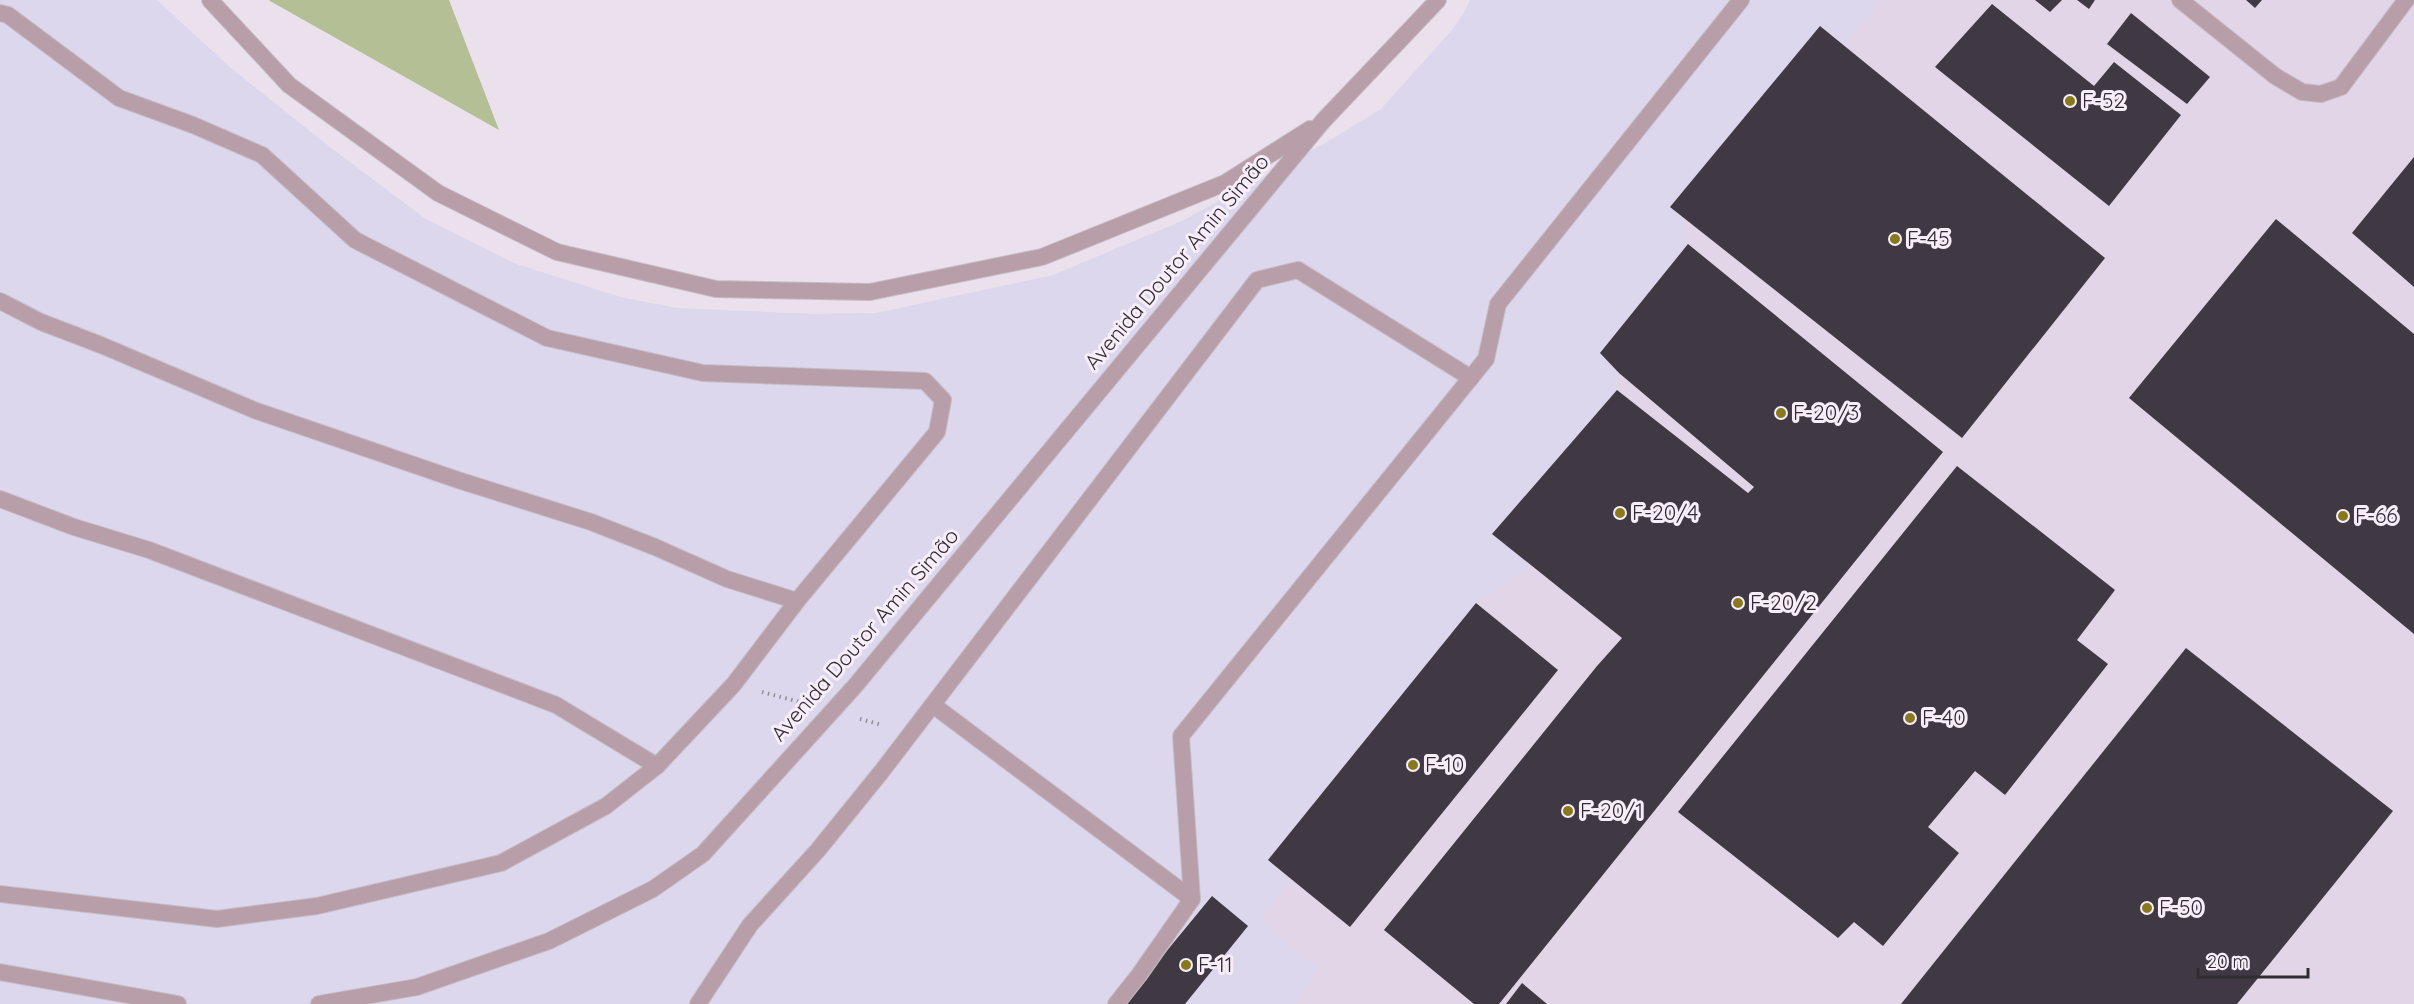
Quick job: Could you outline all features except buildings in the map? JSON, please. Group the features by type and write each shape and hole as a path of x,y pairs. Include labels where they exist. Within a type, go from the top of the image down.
{"street":[{"name":"Avenida Doutor Amin Simão","path":"210,0 289,85 438,193 557,252 716,289 870,292 1042,257 1225,183 1323,121"},
{"name":"Avenida Doutor Amin Simão","path":"319,1004 417,987 549,941 652,889 703,854 855,686 1323,121 1438,0"},
{"path":"1116,1004 1192,899 1181,736 1486,359 1498,304 1741,0"},
{"path":"2180,0 2275,76 2302,92 2321,94 2341,87 2406,0"},
{"path":"0,13 8,15 55,48 119,98 193,125 262,155 356,240 547,338 703,373 925,381 942,400 937,432 797,601 734,684 657,766 606,806 501,863 317,906 217,919 0,894"},
{"path":"698,1004 750,925 819,850 933,705 1257,280 1298,270 1471,378"},
{"path":"0,301 41,322 254,410 458,480 591,522 728,579 797,601"},
{"path":"0,499 74,527 149,550 556,705 657,766"},
{"path":"933,705 1192,899"},
{"path":"0,972 151,1002 178,1004"}],"shaded area":[{"path":"0,0 157,0 232,69 335,151 426,219 514,263 620,297 677,308 812,314 876,313 1053,275 1184,220 1327,142 1381,109 1452,30 1470,0 2414,0 2414,1004 0,1004"},
{"path":"1880,0 2414,0 2414,1004 1294,1004 1319,969 1260,921 1292,880 1268,860 1476,603 1532,566 1492,534 1617,390 1619,373 1600,353 1688,244 1685,220 1670,207 1820,26 1845,46"}],"green space":[{"path":"449,0 499,130 270,1"}],"place":[{"name":"F-52","path":"2070,101"},
{"name":"F-45","path":"1895,239"},
{"name":"F-20/3","path":"1781,413"},
{"name":"F-20/4","path":"1620,513"},
{"name":"F-66","path":"2343,516"},
{"name":"F-20/2","path":"1738,603"},
{"name":"F-40","path":"1910,718"},
{"name":"F-10","path":"1413,765"},
{"name":"F-20/1","path":"1568,811"},
{"name":"F-50","path":"2147,908"},
{"name":"F-11","path":"1186,965"}]}
